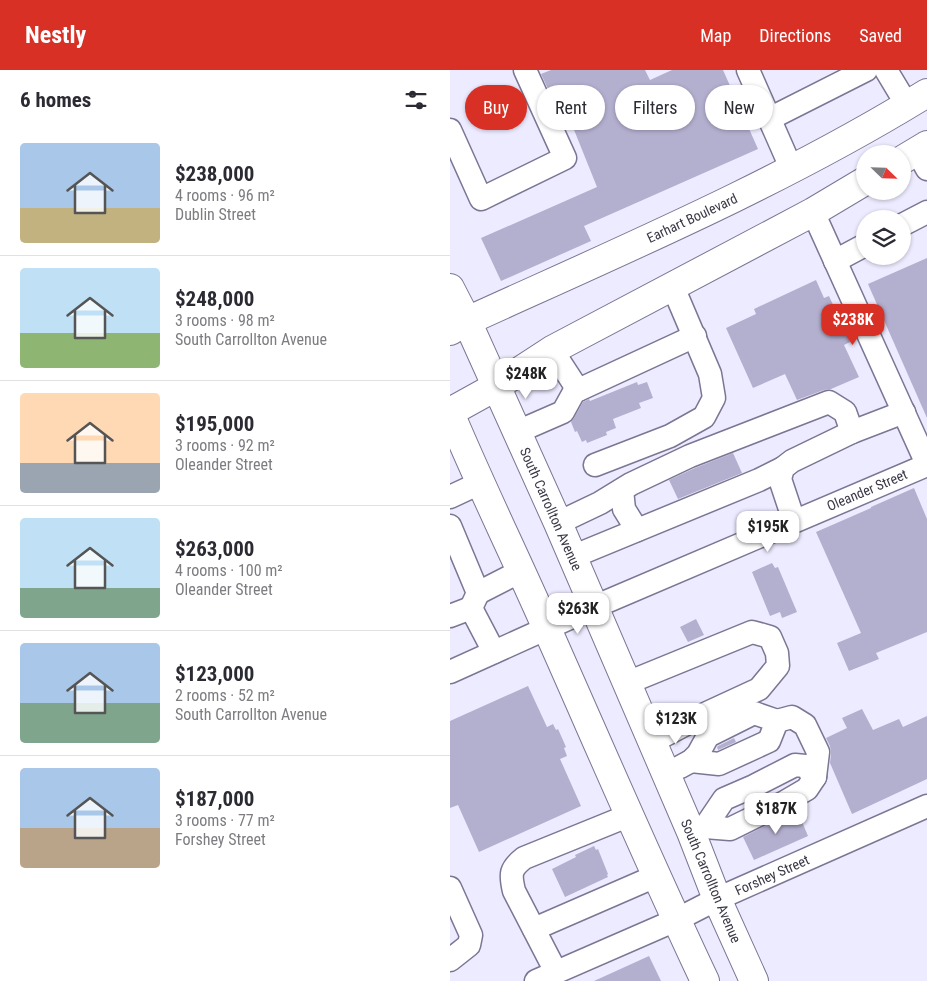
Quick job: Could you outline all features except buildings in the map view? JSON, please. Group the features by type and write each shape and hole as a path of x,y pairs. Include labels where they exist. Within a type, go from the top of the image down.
{"main road":[{"name":"Earhart Boulevard","path":"459,326 694,218 792,170 917,99"},
{"path":"705,981 656,876 450,413 497,386 552,350 813,212 856,186"},
{"name":"South Carrollton Avenue","path":"450,288 459,326 497,386 558,523 665,774 698,829 717,899 754,981"}],"street":[{"path":"450,130 481,199 565,158 525,70"},
{"path":"748,70 754,85"},
{"path":"773,117 866,70"},
{"path":"886,70 917,99"},
{"path":"773,128 792,170"},
{"path":"813,212 927,465"},
{"path":"911,220 927,212"},
{"path":"835,261 856,250"},
{"path":"595,465 670,436 704,417 714,398 710,374 673,287"},
{"path":"517,432 563,412 574,392 695,336"},
{"path":"552,350 578,390"},
{"path":"558,523 690,456 829,402 845,412 852,432"},
{"path":"572,557 758,480 852,432 904,412"},
{"name":"Oleander Street","path":"450,672 594,607 927,465"},
{"path":"783,468 780,480 794,521"},
{"path":"450,497 480,483"},
{"path":"622,490 624,509 637,530"},
{"path":"450,526 474,600 494,652"},
{"path":"450,616 521,571"},
{"path":"626,683 752,632 770,637 777,653 778,666 759,689 707,713 652,742"},
{"path":"665,774 691,761 698,754 708,736 754,713 777,721 792,717 805,725 818,752 816,777 807,789 730,829 698,829"},
{"path":"691,761 719,764 769,741 777,721"},
{"name":"Forshey Street","path":"536,981 676,920 717,899 925,813"},
{"path":"556,972 514,891 511,877 515,865 524,858 630,815"},
{"path":"534,929 656,876"},
{"path":"450,888 471,935 469,946 450,960"}]}
